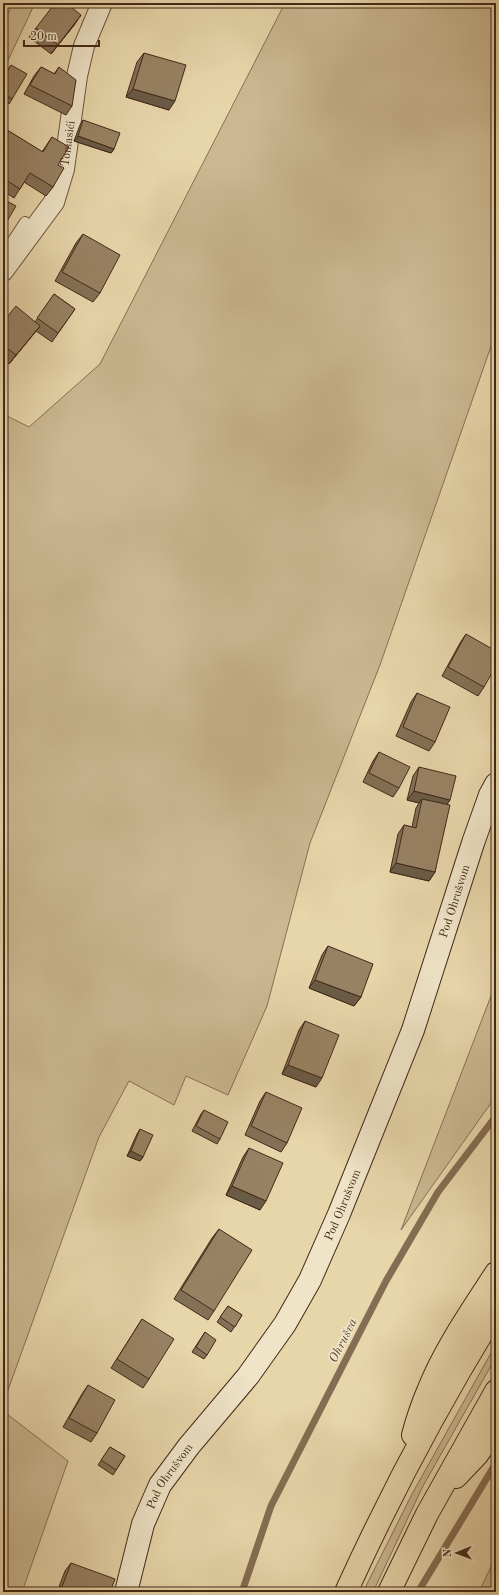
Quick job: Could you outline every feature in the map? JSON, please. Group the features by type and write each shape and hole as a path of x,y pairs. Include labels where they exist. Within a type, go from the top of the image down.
{"highway":[{"path":"401,1477 413,1433 428,1391 463,1325 496,1273"},
{"path":"346,1592 401,1477 448,1391 496,1310"},
{"path":"389,1592 439,1493 496,1391"},
{"path":"439,1493 477,1455 496,1428"}],"street":[{"name":"Tomasići","path":"3,271 54,202 64,169 79,69 84,46 102,3"},
{"name":"Pod Ohrušvom","path":"126,1592 143,1524 160,1485 189,1446 248,1376 285,1324 310,1280 342,1207 413,1030 473,843 490,795 496,784"}],"lane":[{"path":"3,256 25,222"}],"shaded area":[{"path":"13,3 35,3 3,71 3,24"},
{"path":"285,3 496,3 496,332 380,665 310,843 267,1006 228,1095 186,1076 174,1105 129,1081 99,1137 3,1404 3,797 7,790 3,788 3,414 29,427 100,364"},
{"path":"496,983 496,1096 401,1230"},
{"path":"496,1344 496,1357 423,1486 373,1592 363,1592 412,1494"},
{"path":"3,1411 68,1461 22,1592 3,1592"},
{"path":"496,1556 496,1592 479,1592"}],"building":[{"path":"55,3 66,3 81,15 58,45 36,28"},
{"path":"144,53 186,65 175,101 133,89"},
{"path":"11,65 27,74 12,99 3,93 3,79"},
{"path":"41,67 55,74 59,67 76,80 72,106 30,85"},
{"path":"83,120 120,133 114,149 78,136"},
{"path":"7,130 43,152 52,137 69,147 58,165 64,168 53,187 30,173 20,189 3,178 3,136"},
{"path":"3,199 16,206 3,228"},
{"path":"83,234 120,255 100,293 62,272"},
{"path":"54,294 75,309 58,333 37,318"},
{"path":"16,306 40,326 16,355 3,345 3,322"},
{"path":"466,634 496,651 496,666 484,687 448,667"},
{"path":"417,693 450,707 435,742 403,727"},
{"path":"379,752 410,767 399,788 369,773"},
{"path":"419,767 456,776 450,800 414,791"},
{"path":"422,799 450,805 435,872 396,863 404,825 416,828"},
{"path":"328,946 373,964 361,997 315,980"},
{"path":"305,1021 339,1035 322,1078 288,1065"},
{"path":"266,1092 302,1108 287,1143 251,1126"},
{"path":"204,1110 228,1122 220,1139 196,1126"},
{"path":"140,1129 153,1135 143,1157 131,1151"},
{"path":"249,1148 283,1163 266,1201 232,1186"},
{"path":"219,1229 252,1250 214,1311 181,1290"},
{"path":"228,1306 242,1315 235,1327 220,1317"},
{"path":"142,1319 174,1339 149,1379 117,1359"},
{"path":"205,1332 216,1340 207,1355 196,1347"},
{"path":"88,1385 115,1400 97,1433 69,1418"},
{"path":"110,1447 125,1456 116,1470 101,1460"},
{"path":"71,1563 115,1579 110,1592 60,1592"}],"waterway":[{"name":"Ohrušva","path":"242,1592 271,1506 386,1281 438,1192 496,1116"},
{"path":"418,1592 496,1463"}]}
